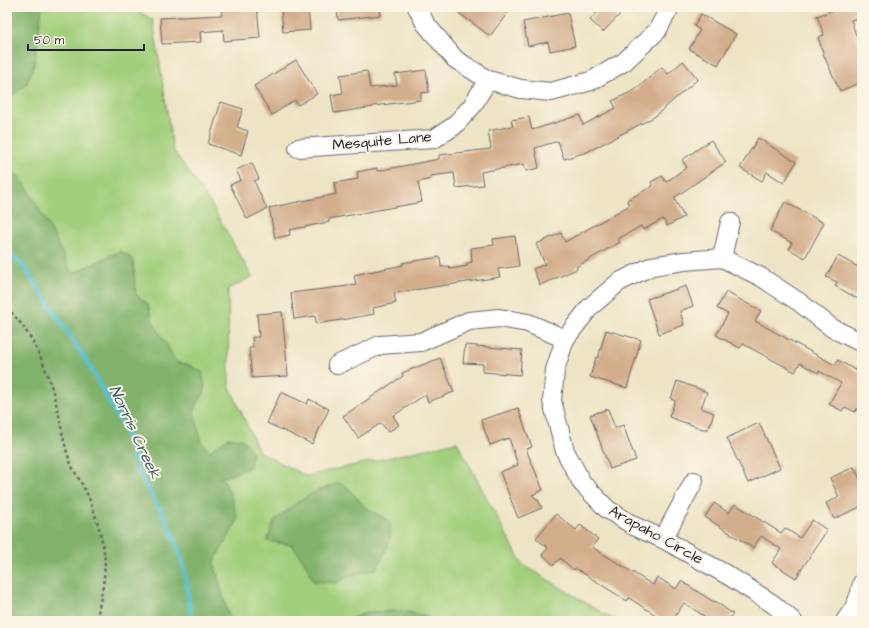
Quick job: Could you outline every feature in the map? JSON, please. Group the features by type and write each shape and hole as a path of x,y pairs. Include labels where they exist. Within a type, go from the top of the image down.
{"street":[{"path":"417,7 425,23 455,59 488,80 521,89 551,92 591,81 624,62 657,31 670,7"},
{"name":"Mesquite Lane","path":"298,148 434,139 454,126 472,106 488,80"},
{"path":"730,222 722,258 761,277 798,302 832,328 862,343"},
{"name":"Arapaho Circle","path":"722,258 684,261 652,266 619,282 590,307 565,339 555,370 552,401 565,451 582,483 607,509 634,526 663,539 729,576 773,604 792,621"},
{"path":"337,365 380,345 421,342 469,321 499,318 528,323 565,339"},
{"path":"663,539 694,481"},
{"path":"845,621 853,611 860,594 862,583"}],"path":[{"path":"7,308 34,343 48,373 71,464 85,489 100,533 104,551 105,573 97,621"}],"green space":[{"path":"7,7 132,7 153,20 173,150 211,204 252,277 228,289 229,385 259,452 306,476 457,442 522,564 616,621 7,621"},
{"path":"7,7 42,7 34,65 27,83 7,100"},
{"path":"7,165 24,182 53,234 72,274 120,251 133,259 136,295 148,304 152,320 177,363 187,364 202,372 205,391 194,410 201,442 210,451 228,438 242,439 252,451 250,467 222,478 229,490 238,520 214,562 230,621 7,621"},
{"path":"339,483 348,488 365,507 389,521 390,535 388,546 376,569 354,574 336,583 313,581 307,566 292,545 267,541 274,521 299,501 319,490"},
{"path":"403,611 428,616 429,621 351,621 351,619 366,612"}],"building":[{"path":"221,7 257,7 260,38 224,41 223,30 200,32 201,42 162,44 160,18 222,15"},
{"path":"281,7 308,7 310,30 283,32"},
{"path":"337,7 380,7 381,15 338,20"},
{"path":"451,7 512,7 490,36"},
{"path":"603,7 627,7 603,32 590,20"},
{"path":"843,7 856,7 860,17 851,20 862,54 862,82 840,91 824,56 818,37 824,35 817,16"},
{"path":"568,13 575,46 550,51 548,42 528,46 523,22"},
{"path":"701,14 736,34 718,65 689,49 700,30 694,26"},
{"path":"296,60 317,94 298,105 295,100 272,115 254,86"},
{"path":"683,61 698,79 654,117 587,152 564,159 558,141 535,148 539,168 526,171 524,164 481,172 483,185 456,188 454,173 430,176 431,179 418,182 422,202 329,219 329,222 289,230 290,235 275,238 269,208 336,194 334,183 358,179 357,172 377,168 377,171 439,159 439,155 491,149 488,131 513,126 511,120 529,117 532,130 580,115 583,125 616,108 612,101 635,90 662,67 668,74"},
{"path":"426,70 429,92 421,93 421,100 334,113 331,95 343,93 340,75 367,71 370,88 397,85 395,74"},
{"path":"221,102 243,109 237,127 248,131 241,155 208,144"},
{"path":"758,138 796,162 784,183 767,172 762,181 740,168"},
{"path":"711,140 726,162 674,198 684,217 667,226 663,219 643,230 641,226 618,239 620,242 576,267 577,269 540,285 533,269 545,264 536,244 561,233 565,242 630,205 627,200 653,186 651,182 662,176 666,182 687,167 682,160"},
{"path":"252,163 259,179 254,181 267,209 247,219 230,185 241,180 236,170"},
{"path":"785,202 824,223 805,258 789,249 792,243 770,231"},
{"path":"515,236 519,266 498,269 500,277 394,293 396,303 373,308 374,314 316,324 315,316 294,319 291,293 356,285 354,275 403,265 402,263 440,257 441,267 449,266 450,269 467,266 467,263 472,262 471,248 494,245 493,239"},
{"path":"838,256 862,269 862,301 835,286 837,282 826,277"},
{"path":"686,286 693,306 680,311 684,325 659,334 647,299"},
{"path":"726,292 761,311 755,321 835,365 838,360 862,374 862,400 855,412 845,407 842,411 829,404 841,383 800,363 795,372 743,344 740,348 716,335 728,314 717,308"},
{"path":"282,312 288,376 252,378 249,348 253,348 252,337 259,337 257,314"},
{"path":"606,330 641,340 627,388 590,377 596,357 598,358"},
{"path":"465,345 522,350 520,375 483,372 483,364 463,363"},
{"path":"440,358 454,392 428,402 425,395 393,416 399,425 388,432 381,423 358,438 343,416 403,376 402,373"},
{"path":"677,381 707,392 701,408 714,413 708,429 703,429 669,417 675,401 671,399"},
{"path":"281,392 307,404 309,399 329,409 312,444 267,423"},
{"path":"518,408 532,447 526,449 543,490 532,495 538,500 542,508 518,518 500,472 518,465 509,438 490,445 481,420"},
{"path":"608,409 615,428 623,425 636,460 610,469 590,415"},
{"path":"759,423 780,468 748,483 727,438"},
{"path":"854,467 862,483 862,506 834,519 826,503 839,497 830,478"},
{"path":"714,503 729,513 735,504 781,533 785,528 800,538 812,520 827,530 796,578 772,563 781,549 761,536 753,548 705,517"},
{"path":"556,514 576,530 580,525 598,539 592,547 653,585 657,577 676,589 681,581 714,602 715,601 733,614 727,621 700,621 704,616 684,603 672,621 665,621 629,598 627,601 575,568 574,570 560,558 554,565 542,555 548,548 536,538"}],"waterway":[{"name":"Norris Creek","path":"7,249 24,267 89,365 124,429 138,472 174,537 183,564 192,621"}]}
